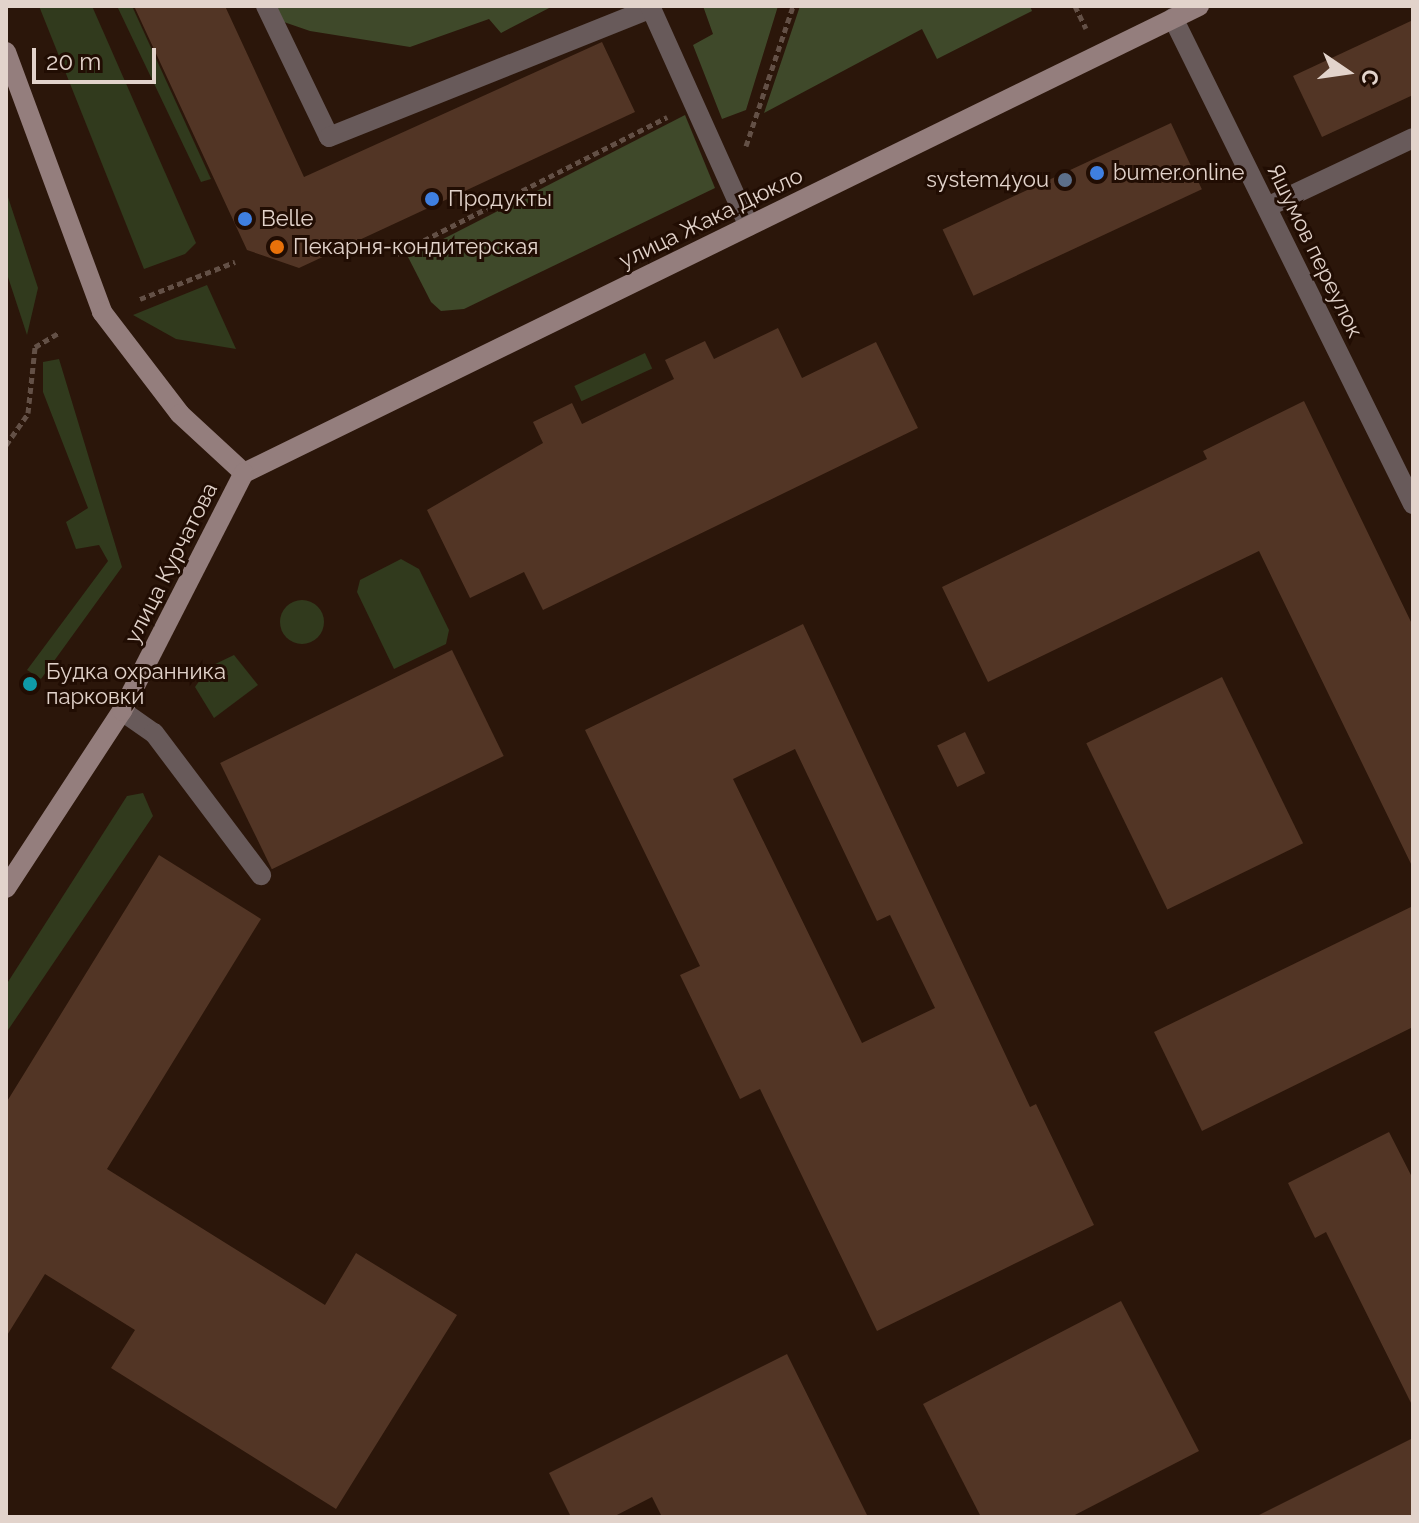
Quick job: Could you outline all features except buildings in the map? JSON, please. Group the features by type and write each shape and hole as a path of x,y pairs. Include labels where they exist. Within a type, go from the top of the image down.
{"street":[{"path":"266,6 329,137 650,7 731,193 749,226"},
{"name":"улица Жака Дюкло","path":"244,473 1199,6"},
{"name":"Яшумов переулок","path":"1173,18 1413,504"},
{"name":"улица Курчатова","path":"6,52 102,312 180,414 244,473 122,711 6,888"},
{"path":"1267,207 1413,138"},
{"path":"122,711 154,733 261,875"}],"path":[{"path":"731,193 793,6"},
{"path":"397,254 692,105"},
{"path":"140,299 235,262"},
{"path":"6,445 28,413 35,347 60,332"}],"green space":[{"path":"39,6 92,6 196,243 185,254 144,269"},
{"path":"117,6 132,6 211,179 201,182"},
{"path":"272,6 553,6 501,33 489,19 410,47 310,31 278,20"},
{"path":"703,6 778,6 746,110 722,119 693,45 713,34"},
{"path":"800,6 1030,6 1032,11 937,59 922,29 764,113"},
{"path":"685,115 715,188 464,309 441,311 431,302 408,257"},
{"path":"6,191 38,288 27,335 6,271"},
{"path":"207,285 236,349 176,339 133,315"},
{"path":"645,353 652,368 581,401 574,386"},
{"path":"59,359 122,567 41,679 27,670 108,561 99,545 76,549 66,522 88,508 43,392 43,362"},
{"path":"401,559 419,569 449,630 446,644 394,669 357,592 360,580"},
{"path":"302,600 317,607 324,622 317,637 302,644 287,637 280,622 287,607"},
{"path":"234,655 258,685 214,718 195,687 209,667"},
{"path":"143,793 153,816 6,1033 6,985 127,796"}],"place":[{"name":"bumer.online","path":"1097,173"},
{"name":"system4you","path":"1065,180"},
{"name":"Продукты","path":"432,199"},
{"name":"Belle","path":"245,219"},
{"name":"Пекарня-кондитерская","path":"277,247"},
{"name":"Будка охранника парковки","path":"30,684"}]}
